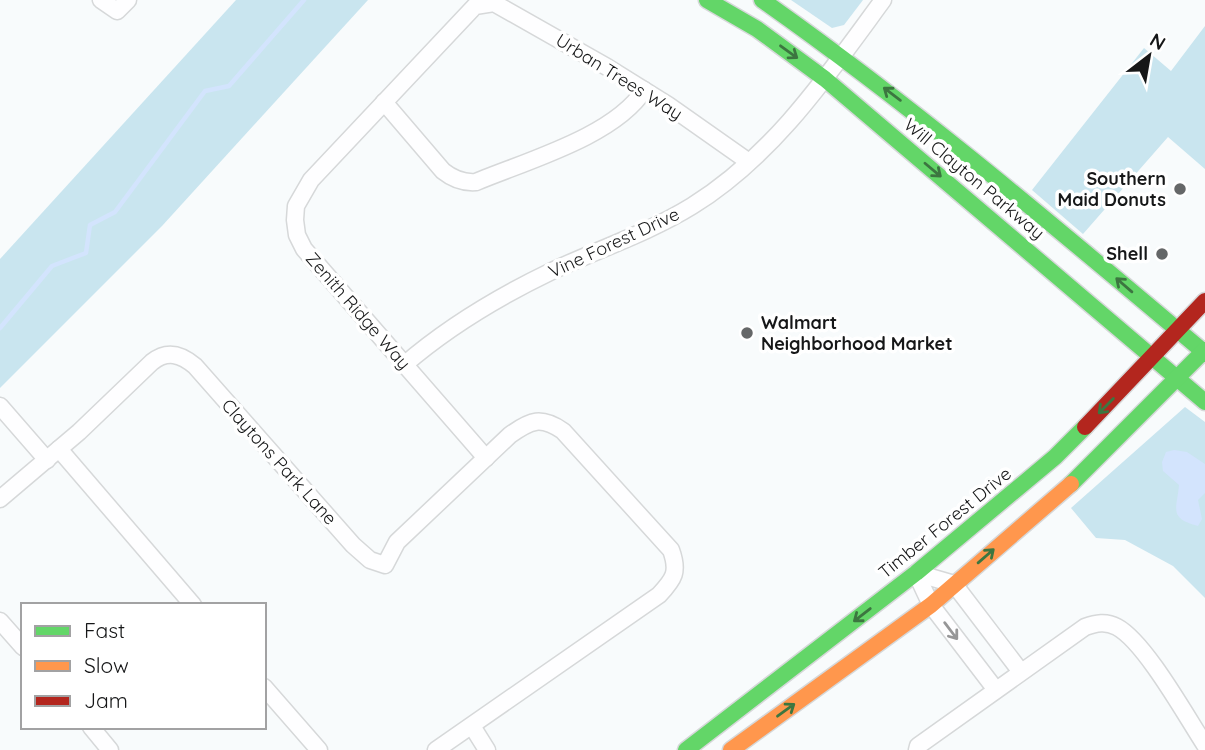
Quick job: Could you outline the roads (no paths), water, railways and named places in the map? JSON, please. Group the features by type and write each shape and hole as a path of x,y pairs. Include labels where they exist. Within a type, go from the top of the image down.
{"main road":[{"name":"Will Clayton Parkway","path":"707,0 757,29 825,79 1205,402"},
{"name":"Will Clayton Parkway","path":"762,0 892,94 1204,352"},
{"name":"Timber Forest Drive","path":"686,750 916,573 1055,457 1205,300"},
{"path":"731,750 931,605 1078,477 1204,352"}],"street":[{"path":"102,0 123,5"},
{"name":"Vine Forest Drive","path":"404,365 448,329 476,311 554,270 640,235 693,206 731,179 785,128 883,0"},
{"name":"Urban Trees Way","path":"484,3 504,6 644,90 749,162"},
{"name":"Zenith Ridge Way","path":"484,3 475,6 468,13 311,180 296,206 295,220 297,235 314,263 485,458"},
{"path":"384,102 443,171 467,183 476,182 569,144 617,119 634,104 644,90"},
{"name":"Claytons Park Lane","path":"53,454 158,358 176,355 195,366 363,555 385,565 397,542 485,458"},
{"path":"0,406 53,454 191,603"},
{"path":"436,750 659,595 673,580 676,564 671,550 563,431 547,422 527,424 510,435 485,458"},
{"path":"0,499 53,454"},
{"path":"916,573 954,584 1021,671"},
{"path":"916,573 931,605 996,690"},
{"path":"0,621 21,646"},
{"path":"917,750 918,746 1021,671 1085,627 1098,622 1117,627 1135,644 1155,667 1205,745"},
{"path":"266,689 319,750"},
{"path":"472,726 487,750"},
{"path":"93,729 110,750"}],"waterway":[{"path":"0,328 52,266 86,253 90,225 115,212 205,91 229,86 304,0"}],"place":[{"name":"Southern Maid Donuts","path":"1180,189"},
{"name":"Shell","path":"1162,254"},
{"name":"Walmart Neighborhood Market","path":"747,333"}]}
